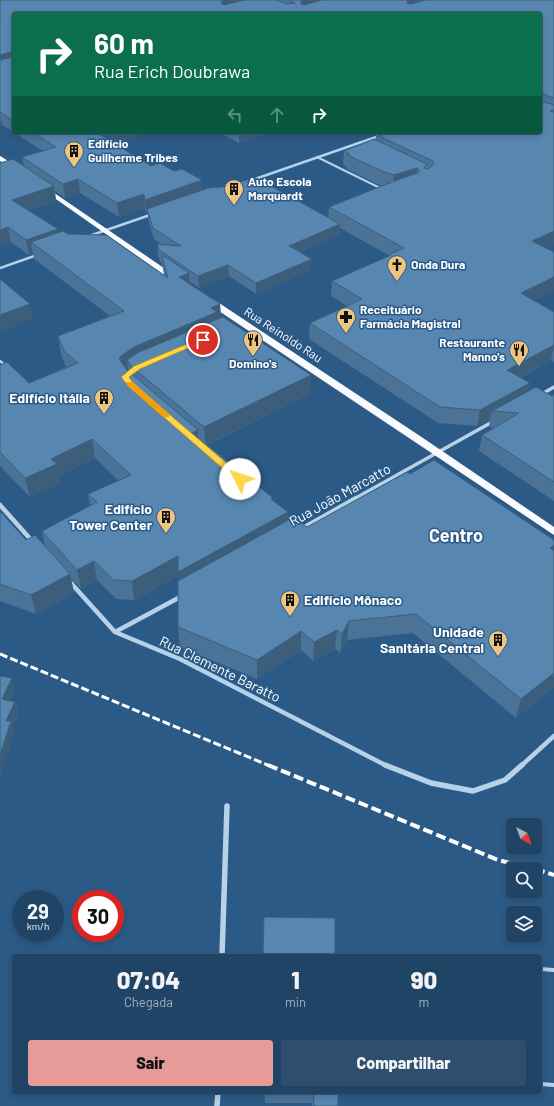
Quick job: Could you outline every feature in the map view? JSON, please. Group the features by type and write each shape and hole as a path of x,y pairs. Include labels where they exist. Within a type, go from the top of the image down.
{"main road":[{"path":"0,158 20,172"},
{"path":"39,185 179,280"},
{"name":"Rua Reinoldo Rau","path":"205,298 239,325 438,452 554,532"}],"street":[{"path":"227,188 384,134"},
{"path":"0,166 8,163"},
{"path":"84,238 160,212"},
{"path":"0,268 44,252"},
{"path":"541,394 554,387"},
{"name":"Rua João Marcatto","path":"300,530 501,417"},
{"path":"0,505 37,545"},
{"name":"Rua Clemente Baratto","path":"68,580 115,632 180,659 388,766 431,783 473,791 505,780 554,736"},
{"path":"115,632 183,595"},
{"path":"222,954 227,806"},
{"path":"217,1106 218,1094"}],"lane":[{"path":"358,143 363,145"},
{"path":"317,157 382,189"},
{"path":"0,361 8,368"},
{"path":"542,969 554,970"},
{"path":"542,1084 554,1085"}],"building":[{"path":"0,0 223,0 221,3 224,5 244,0 277,0 286,4 295,3 289,0 306,0 301,1 301,4 304,5 322,0 408,0 407,3 410,4 426,0 554,0 554,98 543,94 542,95 542,12 12,12 12,52 0,55"},
{"path":"12,57 12,120 0,112 0,60"},
{"path":"542,101 554,105 554,109 550,111 554,112 554,231 532,241 554,252 554,277 521,293 554,312 554,345 507,370 530,383 480,410 440,407 310,323 362,299 332,281 404,248 329,207 420,171 417,168 394,175 347,155 350,154 344,151 374,139 427,164 424,168 428,169 434,164 433,161 381,137 382,136 378,134 542,134"},
{"path":"35,134 99,134 151,166 160,163 174,171 182,169 202,180 145,200 144,194 117,203 78,179 63,184 22,157 56,147"},
{"path":"13,159 54,186 12,200 58,229 26,240 8,227 0,230 0,163"},
{"path":"256,178 340,224 289,246 312,259 256,283 228,265 198,276 159,250 157,244 181,246 153,228 147,209 208,188 235,186"},
{"path":"63,231 68,234 106,235 168,278 162,255 189,273 179,277 220,304 211,308 217,312 134,347 119,359 127,370 198,430 192,433 273,498 271,499 288,512 178,572 178,556 132,581 113,580 94,561 77,570 42,531 97,502 88,494 131,475 92,439 51,459 57,464 25,478 0,452 0,365 7,362 29,383 78,363 64,351 58,336 124,311 31,242"},
{"path":"0,279 30,304 0,315"},
{"path":"223,317 311,375 204,427 131,366 127,360 137,353"},
{"path":"536,387 552,396 554,395 554,482 482,435 519,413 492,411"},
{"path":"434,460 554,540 554,545 550,548 554,551 554,673 521,699 416,614 349,621 342,634 337,630 314,642 301,631 257,660 178,627 178,581 294,517 307,527 407,472 410,474"},
{"path":"0,511 26,540 35,535 70,574 31,595 0,584"},
{"path":"0,676 12,678 2,699 15,702 6,721 11,721 0,755"},
{"path":"264,917 335,918 335,954 263,954"},
{"path":"313,1094 338,1094 338,1106 314,1106"}],"railway":[{"path":"0,654 270,766"},
{"path":"268,765 506,862"},
{"path":"542,871 554,875"}],"slow traffic":[{"path":"130,384 166,416"}],"place":[{"name":"Edifício Guilherme Tribes","path":"74,168"},
{"name":"Auto Escola Marquardt","path":"234,206"},
{"name":"Onda Dura","path":"397,282"},
{"name":"Receituário Farmácia Magistral","path":"346,334"},
{"name":"Domino's","path":"253,357"},
{"name":"Restaurante Manno's","path":"519,367"},
{"name":"Edifício Itália","path":"104,415"},
{"name":"Edifício Tower Center","path":"166,534"},
{"name":"Edifício Mônaco","path":"290,617"},
{"name":"Unidade Sanitária Central","path":"498,657"}],"district":[{"name":"Centro","path":"456,536"}],"route":[{"path":"203,340 137,368 125,377 131,386 240,479"}]}
